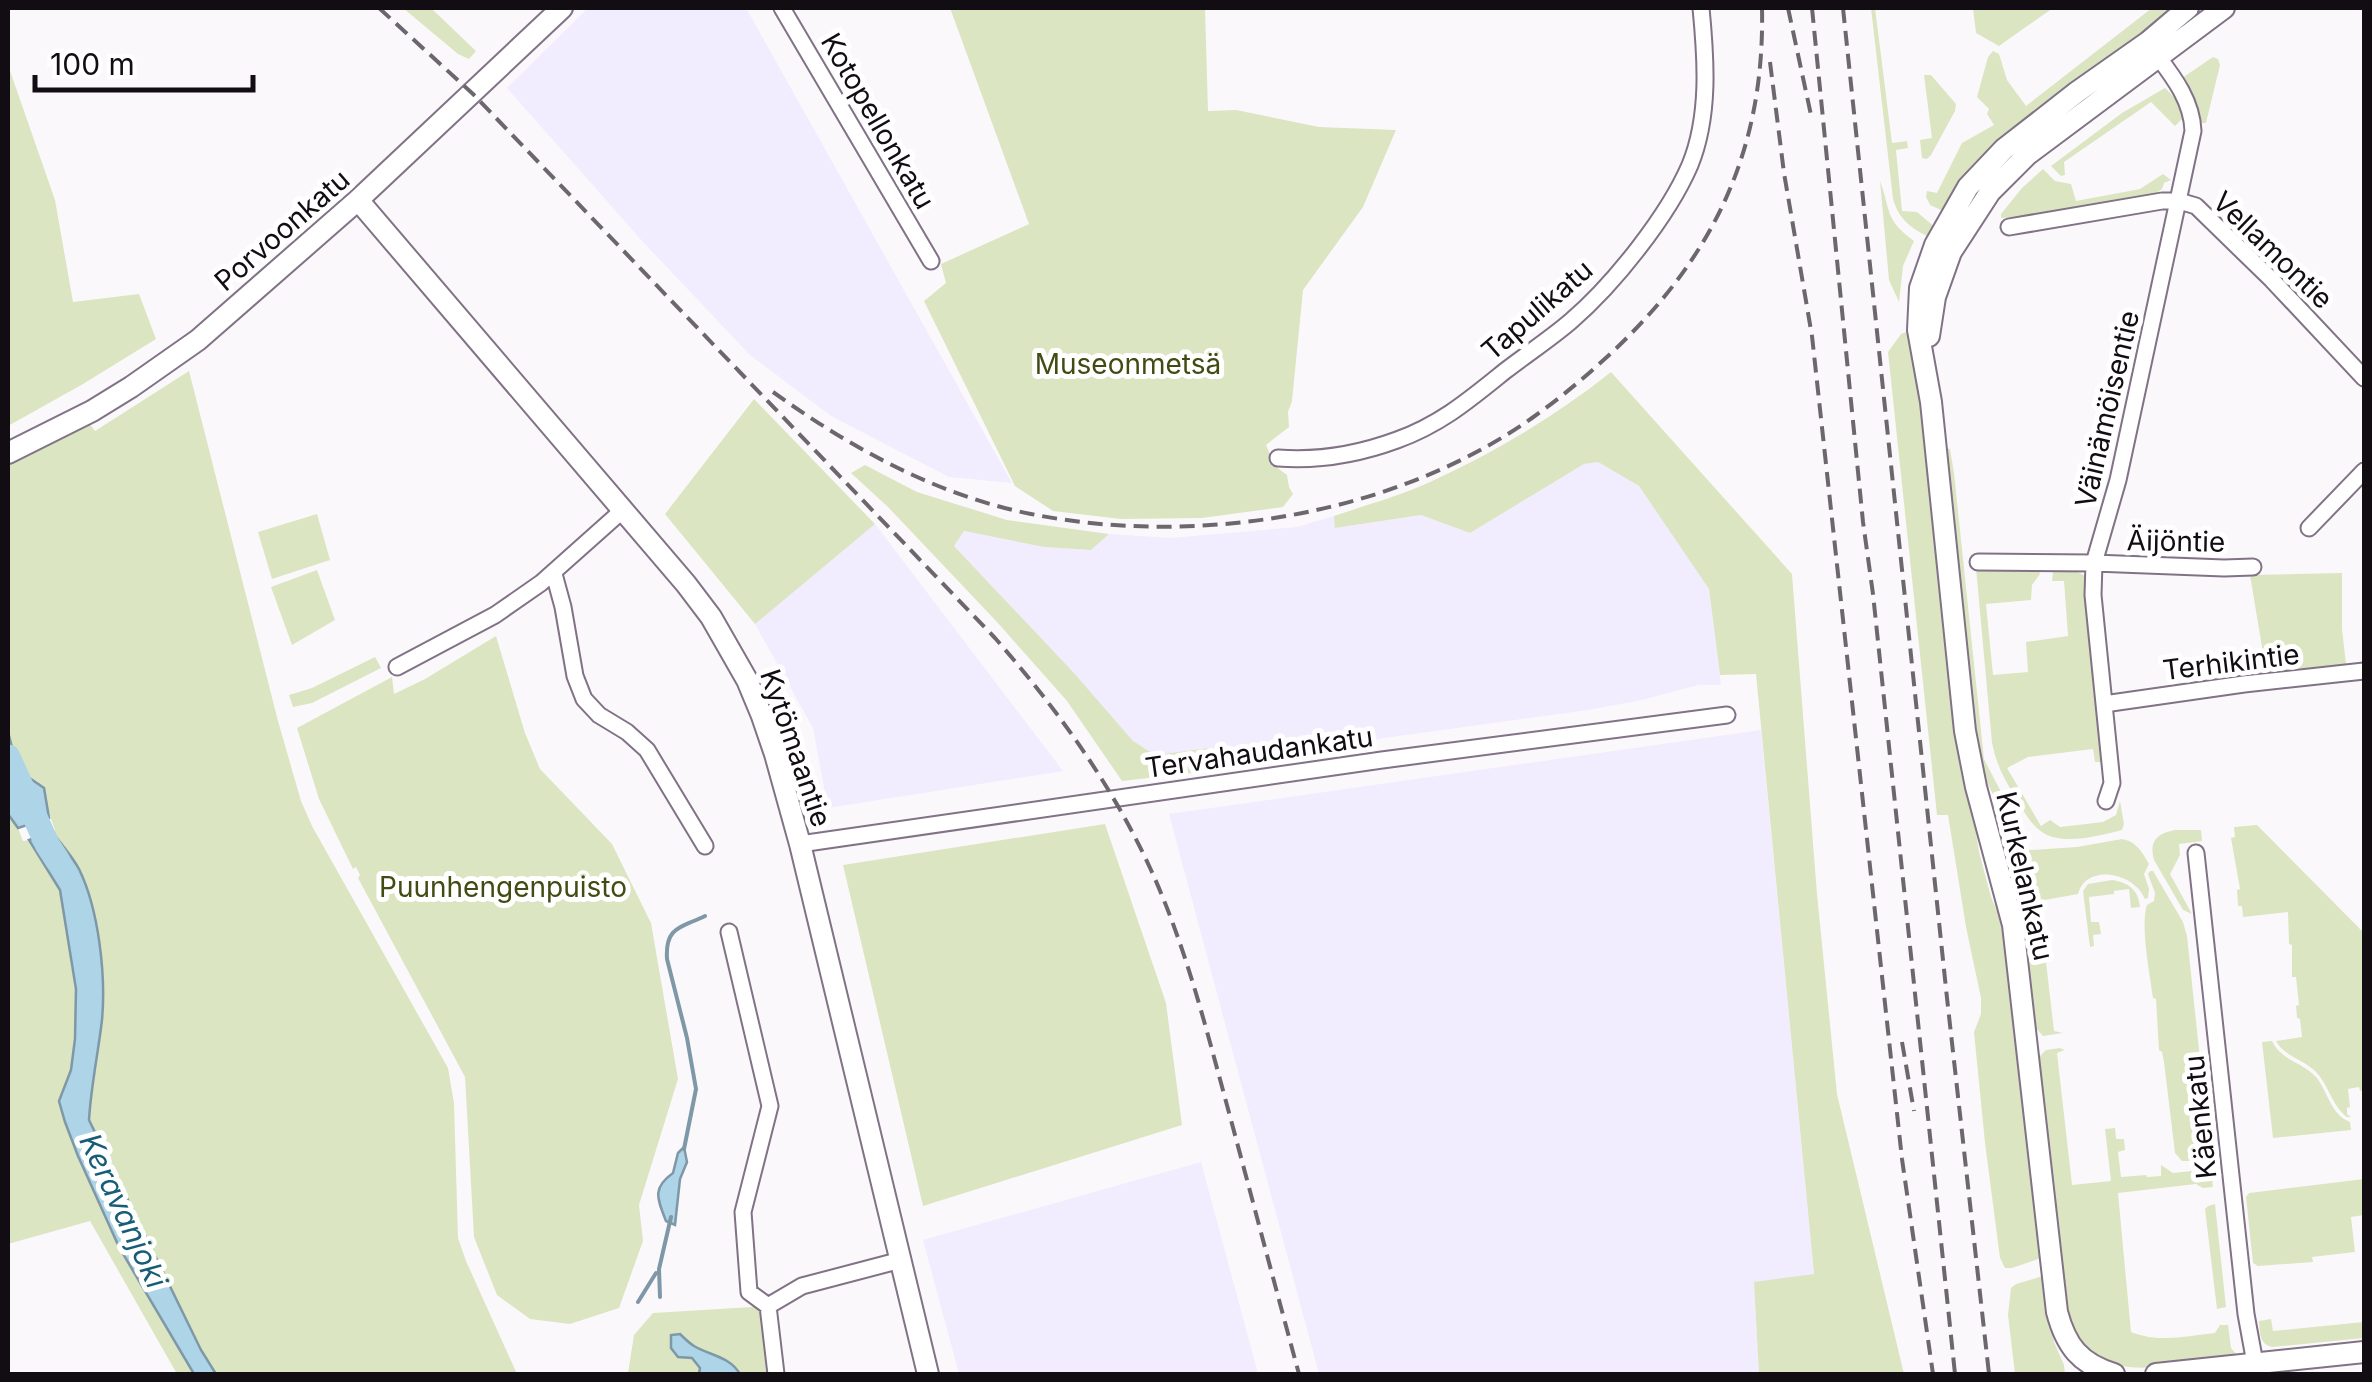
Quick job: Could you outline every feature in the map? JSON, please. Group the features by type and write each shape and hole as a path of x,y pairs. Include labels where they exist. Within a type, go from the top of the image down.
{"street":[{"name":"Porvoonkatu","path":"8,453 131,388 198,340 358,200 562,8"},
{"name":"Kotopellonkatu","path":"782,8 931,260"},
{"name":"Tapulikatu","path":"1278,458 1303,460 1351,453 1397,440 1444,418 1572,320 1606,288 1675,196 1692,161 1703,121 1704,39 1700,8"},
{"name":"Kurkelankatu","path":"2154,50 2188,8"},
{"name":"Kurkelankatu","path":"2114,1374 2081,1368 2057,1312 2013,925 1965,731 1925,363 1945,268 1990,192 2027,155 2154,50 2224,8"},
{"name":"Väinämöisentie","path":"2106,801 2112,783 2093,595 2094,563 2118,480 2180,201 2193,122 2184,96 2154,50"},
{"name":"Kytömaantie","path":"358,200 686,584 730,648 762,716 800,844 928,1374"},
{"name":"Vellamontie","path":"2009,227 2162,201 2196,206 2364,378"},
{"path":"2309,528 2364,471"},
{"path":"397,667 495,615 554,574 622,510"},
{"name":"Äijöntie","path":"1978,562 2253,567"},
{"path":"554,574 575,676 584,698 599,715 647,750 705,846"},
{"name":"Terhikintie","path":"2104,704 2364,672"},
{"name":"Tervahaudankatu","path":"800,844 1363,762 1727,716"},
{"name":"Käenkatu","path":"2196,853 2246,1314 2256,1369"},
{"path":"729,932 770,1106 743,1212 750,1292 768,1306 776,1374"},
{"path":"768,1306 802,1286 901,1260"},
{"path":"2156,1374 2256,1369 2364,1352"}],"shaded area":[{"path":"588,8 746,8 1012,483 949,477 831,416 750,355 645,244 507,88"},
{"path":"1598,462 1639,486 1709,589 1721,685 1698,685 1588,710 1384,738 1209,771 1208,748 1155,755 1133,741 954,546 964,531 1044,547 1091,550 1109,534 1171,538 1297,527 1334,516 1336,528 1421,515 1470,533 1584,464"},
{"path":"875,524 1063,771 828,808 813,728 755,624"},
{"path":"1761,730 1814,1275 1754,1283 1759,1374 1319,1374 1169,814"},
{"path":"1201,1162 1258,1374 959,1374 923,1240"}],"green space":[{"path":"403,8 431,8 476,51 469,59 458,54"},
{"name":"Museonmetsä","path":"950,8 1205,8 1208,111 1236,110 1319,127 1396,130 1363,207 1303,290 1289,427 1266,445 1275,466 1287,475 1293,494 1283,507 1202,518 1121,519 1053,511 1015,486 924,301 946,283 941,264 1029,224"},
{"path":"1871,8 1875,8 1892,143 1907,141 1908,148 1896,150 1902,211 1917,212 1936,228 1931,238 1907,223 1893,199"},
{"path":"1973,8 2053,8 1999,46 1976,33"},
{"path":"2152,8 2176,8 1943,211 1930,205 1927,191 1937,193 1962,143 1994,125 1987,114 1989,109 1977,97 1993,51 1999,54 2007,80 2026,106"},
{"path":"2213,57 2220,65 2206,123 2202,123 2182,78"},
{"path":"8,65 55,200 73,302 139,294 156,339 8,426"},
{"path":"1924,75 1931,75 1956,104 1927,159 1922,158 1920,140 1932,138"},
{"path":"2165,88 2181,110 2182,119 2175,126 2151,102 2064,162 2065,175 2061,176 2051,166 2122,113"},
{"path":"2043,169 2055,181 2071,184 2076,201 2140,189 2163,174 2171,180 2149,198 2001,218 2022,188"},
{"path":"1880,181 1893,220 1914,241 1903,266 1899,302 1889,280"},
{"path":"1906,332 1917,365 1956,745 1979,852 2004,927 2041,1258 2012,1268 2005,1268 2000,1258 1985,1143 1974,1032 1981,1014 1981,998 1948,815 1937,815 1888,352"},
{"path":"189,371 301,801 448,1068 454,1103 458,1238 517,1374 216,1374 89,1120 99,950 92,902 78,867 52,832 55,830 38,782 18,770 8,732 8,462 89,423 95,431"},
{"path":"1611,372 1792,574 1837,1094 1904,1374 1759,1374 1754,1282 1814,1274 1756,674 1720,675 1709,589 1639,486 1598,462 1584,464 1470,533 1421,515 1335,528 1334,516 1419,487 1478,458 1547,418"},
{"path":"754,399 875,524 755,624 665,514"},
{"path":"1950,449 1954,473 1984,759 2012,813 2016,840 2011,841 1983,774 1976,741 1943,450"},
{"path":"865,465 917,492 1007,520 1109,534 1091,550 1044,547 964,531 954,546 1133,741 1155,755 1209,748 1209,771 1122,781 1067,701 997,622 851,473"},
{"path":"317,514 330,560 272,579 258,532"},
{"path":"1976,568 2033,568 2040,574 2032,585 2031,600 1986,604 1993,675 2028,672 2026,642 2068,636 2064,581 2052,581 2053,572 2069,570 2085,576 2101,762 2095,762 2093,749 2028,757 2007,768 2041,826 2050,820 2060,827 2103,822 2116,815 2120,801 2122,830 2078,839 2045,834 2030,821 2006,782 1992,743"},
{"path":"317,570 335,620 292,645 271,587"},
{"path":"2342,573 2346,664 2267,677 2250,575"},
{"name":"Puunhengenpuisto","path":"496,636 540,769 612,844 651,923 678,1079 639,1205 643,1241 619,1308 570,1324 530,1319 497,1295 474,1237 465,1077 319,799 297,728 392,677 394,694"},
{"path":"375,657 381,668 312,703 293,707 289,695"},
{"path":"8,814 60,890 76,989 71,1070 59,1101 65,1122 119,1247 194,1374 177,1374 90,1221 8,1244"},
{"path":"1105,824 1166,1003 1182,1125 923,1206 843,865"},
{"path":"2257,825 2364,933 2364,1090 2348,1089 2347,1114 2351,1117 2337,1107 2314,1070 2276,1041 2302,1037 2297,1018 2296,977 2292,977 2288,912 2243,917 2242,906 2238,906 2240,889 2231,838 2235,837 2234,827"},
{"path":"2175,830 2201,830 2202,841 2179,844 2180,855 2170,874 2192,914 2183,910 2154,860 2152,848 2156,839"},
{"path":"2122,839 2135,845 2149,864 2144,874 2148,898 2121,877 2100,875 2083,884 2078,894 2039,901 2054,1031 2063,1033 2043,1036 2035,1027 2025,941 2009,856 2015,851"},
{"path":"2150,871 2183,922 2187,936 2210,1154 2196,1161 2182,1161 2175,1153 2145,937 2147,905 2154,901 2155,893"},
{"path":"2112,880 2132,888 2140,907 2131,908 2129,889 2089,897 2091,922 2099,922 2101,934 2093,935 2094,946 2090,947 2083,891 2088,884"},
{"path":"2272,1041 2281,1053 2316,1077 2334,1108 2350,1122 2351,1130 2273,1138 2262,1042"},
{"path":"2046,1050 2065,1050 2057,1053 2072,1185 2111,1181 2105,1129 2115,1128 2116,1139 2124,1139 2125,1150 2118,1152 2121,1177 2161,1176 2161,1165 2173,1173 2211,1169 2213,1187 2196,1184 2118,1193 2131,1332 2173,1338 2215,1333 2220,1325 2228,1325 2231,1348 2236,1354 2233,1356 2161,1367 2124,1367 2093,1356 2079,1341 2066,1309 2038,1058"},
{"path":"2364,1179 2364,1215 2351,1217 2355,1252 2312,1257 2313,1262 2258,1266 2253,1263 2246,1197 2249,1193"},
{"path":"2215,1204 2226,1307 2217,1309 2205,1209"},
{"path":"2043,1276 2054,1342 2065,1374 2015,1374 2008,1315 2011,1288"},
{"path":"768,1306 776,1374 628,1373 634,1335 653,1313"},
{"path":"2271,1319 2273,1331 2364,1322 2364,1338 2272,1347 2262,1340 2259,1321"}],"water":[{"path":"8,732 18,770 44,788 49,818 18,828 8,814"},
{"path":"52,832 86,885 100,943 102,1020 89,1120 216,1374 194,1374 119,1247 65,1122 59,1101 71,1070 76,989 60,890 29,840"},
{"path":"684,1147 687,1162 680,1179 675,1225 666,1221 658,1194"},
{"path":"680,1334 694,1346 731,1363 740,1374 699,1374 700,1368 692,1358 678,1357 671,1348 671,1335"}],"waterway":[{"name":"Keravanjoki","path":"8,757 58,861"},
{"path":"684,1149 696,1089 667,948 676,930 705,916"},
{"path":"660,1297 659,1269 671,1217"},
{"path":"638,1302 656,1273"}],"railway":[{"path":"379,8 473,94 995,638 1081,748 1135,838 1175,928 1299,1374"},
{"path":"773,392 833,432 928,482 996,506 1094,523 1159,527 1225,524 1291,515 1356,500 1418,479 1477,452 1552,403 1608,356 1677,281 1726,199 1742,155 1761,60 1762,8"},
{"path":"1788,8 1811,115"},
{"path":"1812,8 1955,1374"},
{"path":"1843,8 1989,1374"},
{"path":"1770,62 1812,336 1902,1159 1933,1374"},
{"path":"1902,1042 1914,1111"}]}
